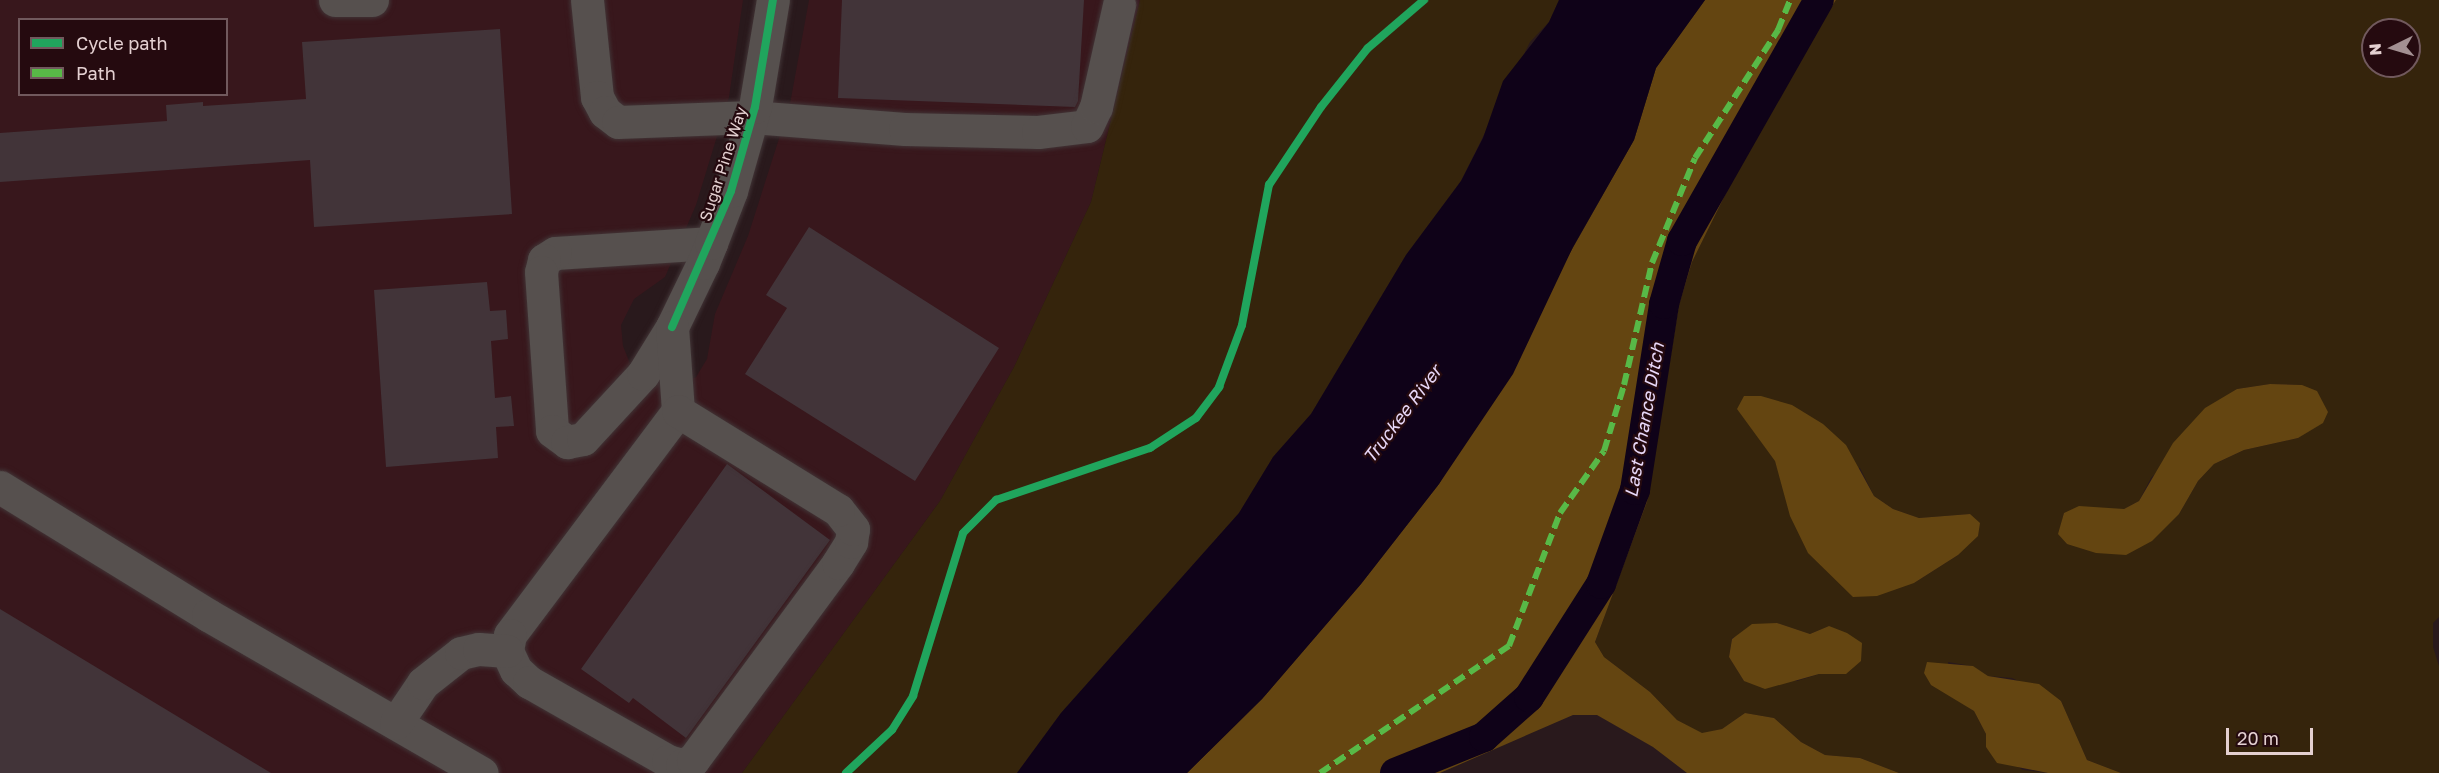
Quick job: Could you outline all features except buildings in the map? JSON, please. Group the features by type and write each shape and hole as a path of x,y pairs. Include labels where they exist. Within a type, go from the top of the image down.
{"street":[{"path":"335,0 372,0"},
{"path":"587,0 597,97 604,112 618,122 637,124 752,117 905,129 1038,132 1087,126 1096,106 1119,5"},
{"name":"Sugar Pine Way","path":"711,243 555,254 544,260 541,272 552,431 567,442 583,439 643,374 672,327 711,243 752,117 773,0"},
{"path":"672,327 678,411 510,635 507,651 516,670 529,682 668,761 682,765 693,760 838,563 851,542 853,530 849,519 678,411"},
{"path":"0,486 208,615 482,773"},
{"path":"396,723 423,683 452,659 479,649 507,651"}],"shaded area":[{"path":"0,0 743,0 729,97 696,205 665,277 634,299 621,325 623,346 631,366 646,380 665,384 685,383 696,377 707,359 715,314 748,236 790,104 809,0 1140,0 1091,202 1014,367 940,501 742,773 0,773"},
{"path":"1140,0 1559,0 1549,22 1530,42 1461,181 1406,255 1311,414 1273,457 1239,513 1061,713 1017,773 742,773 940,501 1014,367 1091,202"},
{"path":"1705,0 1836,0 1767,110 1692,262 1679,305 1647,502 1595,642 1604,657 1650,692 1677,720 1702,733 1722,729 1745,713 1774,718 1801,742 1825,755 1860,758 1899,773 1687,773 1653,747 1597,715 1573,715 1440,773 1187,773 1262,699 1361,584 1439,484 1634,140 1656,68"},
{"path":"1836,0 2439,0 2439,617 2433,623 2433,647 2439,666 2439,773 2121,773 2087,760 2061,701 2012,678 1988,676 1972,666 1948,662 1953,697 1974,711 1986,734 1986,747 2023,770 2048,773 1899,773 1860,758 1825,755 1801,742 1774,718 1745,713 1722,729 1702,734 1677,720 1650,692 1604,657 1595,642 1647,502 1679,305 1692,262 1767,110","holes":["2270,384 2302,385 2298,438 2244,450 2214,464 2198,481 2179,514 2067,544 2059,534 2064,513 2124,509 2139,501 2151,478 2237,389","1775,461 1860,468 1874,496 1893,509 1919,518 1970,514 1958,555 1914,583 1783,485","1777,623 1810,634 1829,626 1846,674 1819,674 1797,681 1744,681 1729,657 1732,638"]},
{"path":"2270,384 2302,385 2317,391 2328,412 2323,423 2298,438 2244,450 2214,464 2198,481 2179,514 2152,541 2126,555 2096,553 2067,544 2058,534 2064,513 2079,506 2124,509 2139,501 2173,443 2205,408 2237,389"},
{"path":"1744,396 1761,396 1792,405 1823,424 1846,445 1874,496 1893,509 1919,518 1970,514 1980,523 1978,536 1958,555 1914,583 1877,596 1853,597 1808,553 1790,516 1775,461 1737,409"},
{"path":"1777,623 1810,634 1829,626 1847,633 1862,643 1861,661 1846,674 1819,674 1765,689 1744,681 1729,657 1732,639 1752,624"},
{"path":"1927,662 1973,666 1988,676 2039,684 2061,701 2087,760 2121,773 2048,773 1997,763 1986,747 1986,734 1974,711 1931,685 1924,673"}],"water":[{"name":"Truckee River","path":"1559,0 1705,0 1656,68 1634,140 1573,247 1513,374 1439,484 1361,584 1262,699 1187,773 1017,773 1061,713 1239,513 1273,457 1311,414 1406,255 1461,181 1483,138 1503,81 1549,22"}],"waterway":[{"name":"Last Chance Ditch","path":"1395,773 1484,737 1529,697 1601,584 1635,490 1664,304 1682,241 1819,0"}],"marked path":[{"path":"1320,773 1509,646 1560,513 1604,451 1624,385 1652,263 1695,158 1778,30 1790,0"}],"cycle path":[{"path":"672,327 731,191 755,107 773,0"},
{"path":"846,773 892,730 913,696 963,533 996,500 1150,448 1196,418 1219,387 1242,325 1269,185 1321,107 1368,48 1424,0"}]}
